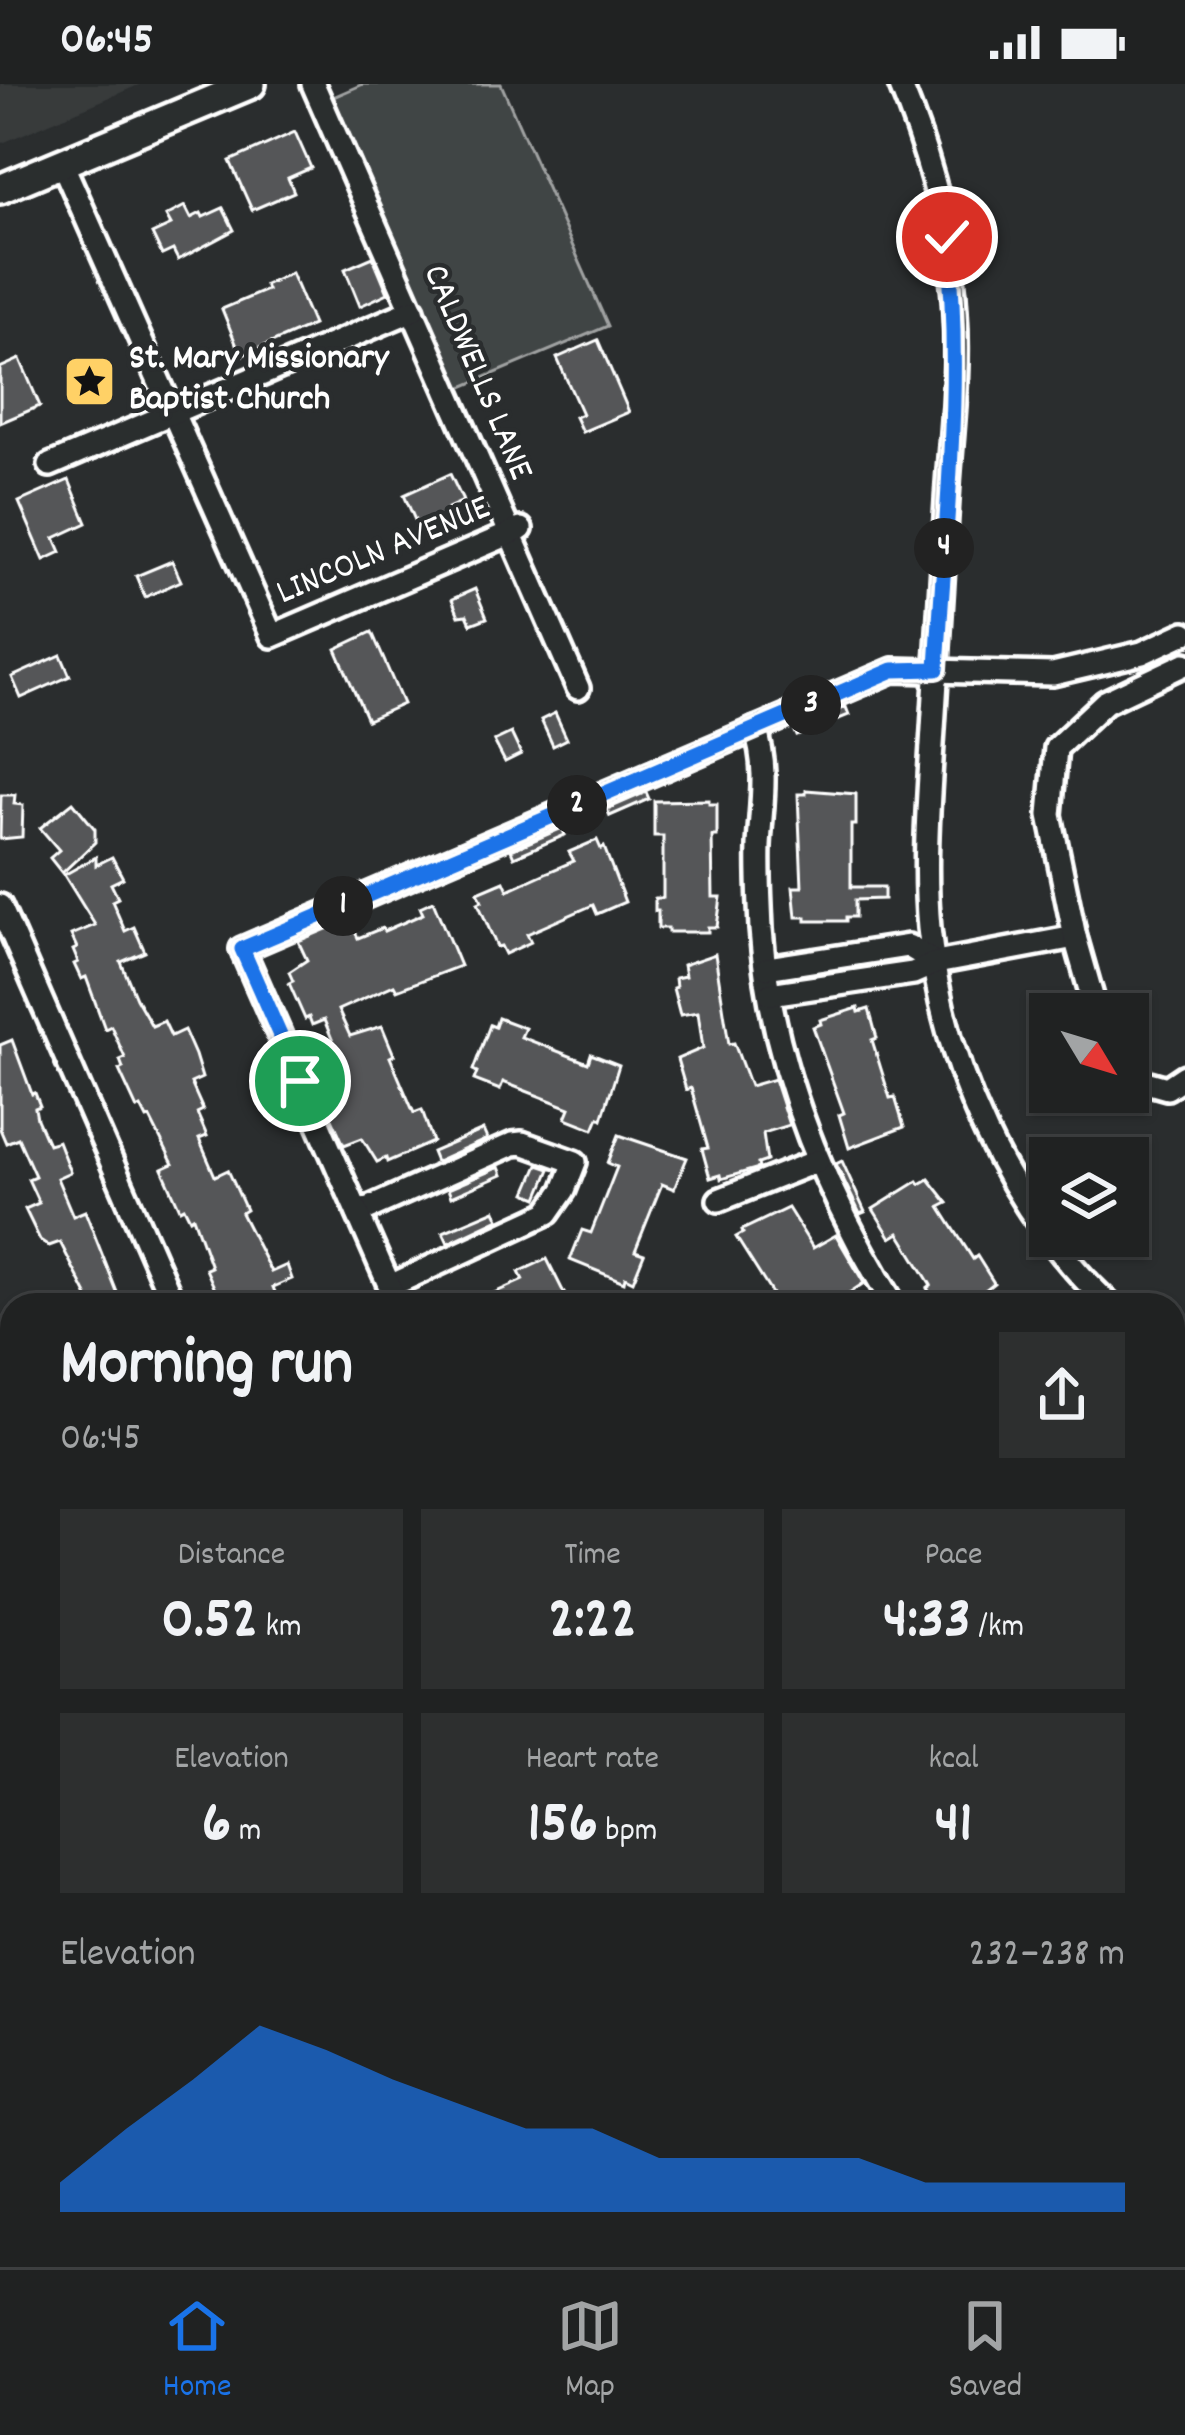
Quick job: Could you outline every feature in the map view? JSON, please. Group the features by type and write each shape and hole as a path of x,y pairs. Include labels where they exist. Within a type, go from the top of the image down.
{"main road":[{"path":"0,189 236,87"}],"street":[{"name":"CALDWELLS LANE","path":"313,84 515,531 578,688"},
{"path":"900,84 933,178 947,237 956,313 927,892 936,963 947,1026 987,1134 1043,1229 1099,1293"},
{"path":"62,163 172,411"},
{"path":"50,465 413,310"},
{"name":"LINCOLN AVENUE","path":"172,411 272,636 515,531"},
{"path":"393,1293 242,949 893,670 1054,674 1142,653 1185,633"},
{"path":"1091,993 1050,815 1056,748 1105,702 1185,664"},
{"path":"754,729 764,769 759,850 766,968 792,1092 855,1243 886,1293"},
{"path":"1,905 169,1293"},
{"path":"770,994 913,973 936,963 1075,937"},
{"path":"766,968 908,946 936,963"},
{"path":"1149,1083 1167,1088 1185,1076"},
{"path":"358,1214 513,1144 575,1162 565,1190 548,1213 398,1293"},
{"path":"719,1200 817,1161"}],"shaded area":[{"path":"0,84 141,84 0,144"},
{"path":"363,84 501,84 608,326 460,388 333,97"}],"building":[{"path":"295,132 311,168 288,178 294,192 252,210 230,161"},
{"path":"185,206 191,218 223,208 234,230 178,260 173,250 162,255 152,234 171,225 166,216"},
{"path":"373,257 388,293 360,306 345,269"},
{"path":"291,273 313,325 241,356 222,309 267,290 265,285"},
{"path":"598,340 629,412 582,432 575,417 582,414 557,358"},
{"path":"20,359 40,406 0,423 0,368"},
{"path":"450,474 463,501 448,508 450,513 418,527 404,495"},
{"path":"69,480 87,523 55,538 61,552 44,560 19,502"},
{"path":"172,561 181,581 145,597 136,576"},
{"path":"475,589 487,618 471,624 467,615 459,616 452,599"},
{"path":"372,632 403,704 367,720 336,649"},
{"path":"61,655 70,676 21,698 12,677"},
{"path":"846,707 849,715 797,736 794,729"},
{"path":"555,713 567,739 553,746 541,720"},
{"path":"511,733 521,754 505,762 494,741"},
{"path":"806,790 856,794 851,887 884,887 884,899 855,900 855,917 846,917 846,921 796,917 793,887 802,887 798,794"},
{"path":"646,792 649,799 610,816 607,809"},
{"path":"1,795 15,795 14,804 23,805 22,837 0,839"},
{"path":"709,800 717,804 717,836 712,836 713,897 721,897 717,927 708,927 708,932 668,932 668,928 658,928 655,911 655,898 663,898 663,836 654,836 654,801"},
{"path":"73,802 95,829 95,842 62,873 50,858 59,850 40,828"},
{"path":"562,828 565,835 514,857 511,850"},
{"path":"597,840 625,902 597,914 593,905 527,934 531,942 505,954 497,947 478,892 504,881 508,890 574,861 569,852"},
{"path":"96,857 96,865 112,857 123,878 111,884 118,898 112,901 125,931 134,927 145,952 121,962 152,1026 164,1021 171,1036 184,1030 202,1078 191,1083 203,1110 197,1113 207,1136 199,1139 215,1176 228,1170 246,1210 241,1213 271,1272 287,1265 292,1279 273,1287 275,1293 217,1293 193,1217 184,1207 180,1209 162,1169 173,1164 150,1118 141,1107 137,1109 119,1070 125,1058 111,1026 105,1029 86,977 81,979 74,964 77,948 71,935 95,925 64,875"},
{"path":"433,901 460,966 397,990 394,985 338,1010 350,1036 382,1026 414,1113 422,1110 433,1142 377,1162 362,1138 344,1145 327,1107 346,1099 328,1049 335,1046 324,1020 312,1025 309,1017 305,1019 289,972 307,960 298,941 350,919 358,938 384,931 423,914 420,907"},
{"path":"715,954 729,1044 734,1043 750,1086 774,1079 789,1125 763,1133 767,1161 758,1164 759,1168 721,1179 720,1175 710,1178 702,1149 708,1148 691,1088 686,1090 677,1059 703,1048 698,1012 680,1015 673,988 675,978 685,976 683,965"},
{"path":"858,1008 859,1012 869,1009 877,1038 872,1040 904,1127 849,1148 839,1115 844,1113 813,1027 820,1020"},
{"path":"498,1018 525,1028 521,1037 588,1063 591,1054 619,1065 602,1119 594,1129 566,1118 570,1108 503,1082 500,1090 474,1080 477,1072 473,1070 490,1025 495,1027"},
{"path":"12,1040 40,1106 35,1108 37,1119 48,1144 58,1141 70,1172 57,1178 73,1216 85,1211 117,1293 86,1293 60,1242 49,1246 40,1240 25,1209 39,1203 28,1179 35,1176 18,1138 6,1143 0,1129 0,1045"},
{"path":"483,1130 487,1139 436,1162 432,1152"},
{"path":"619,1135 687,1158 674,1189 662,1184 635,1251 644,1254 633,1281 625,1277 624,1282 570,1260 582,1230 591,1233 617,1167 608,1163"},
{"path":"842,1161 865,1212 860,1214 836,1164"},
{"path":"538,1165 550,1169 538,1198 526,1193"},
{"path":"499,1167 502,1175 451,1197 448,1189"},
{"path":"929,1179 948,1203 940,1207 994,1283 981,1293 930,1293 927,1288 931,1285 899,1233 891,1238 873,1209"},
{"path":"788,1208 813,1248 836,1235 864,1283 849,1293 771,1293 736,1237"},
{"path":"495,1210 499,1219 448,1243 443,1232"},
{"path":"547,1259 564,1293 494,1293 523,1280 519,1272"}],"place":[{"name":"St. Mary Missionary Baptist Church","path":"90,381"}],"route":[{"path":"300,1081 242,949 893,670 937,669 955,387 956,313 947,237"}]}
